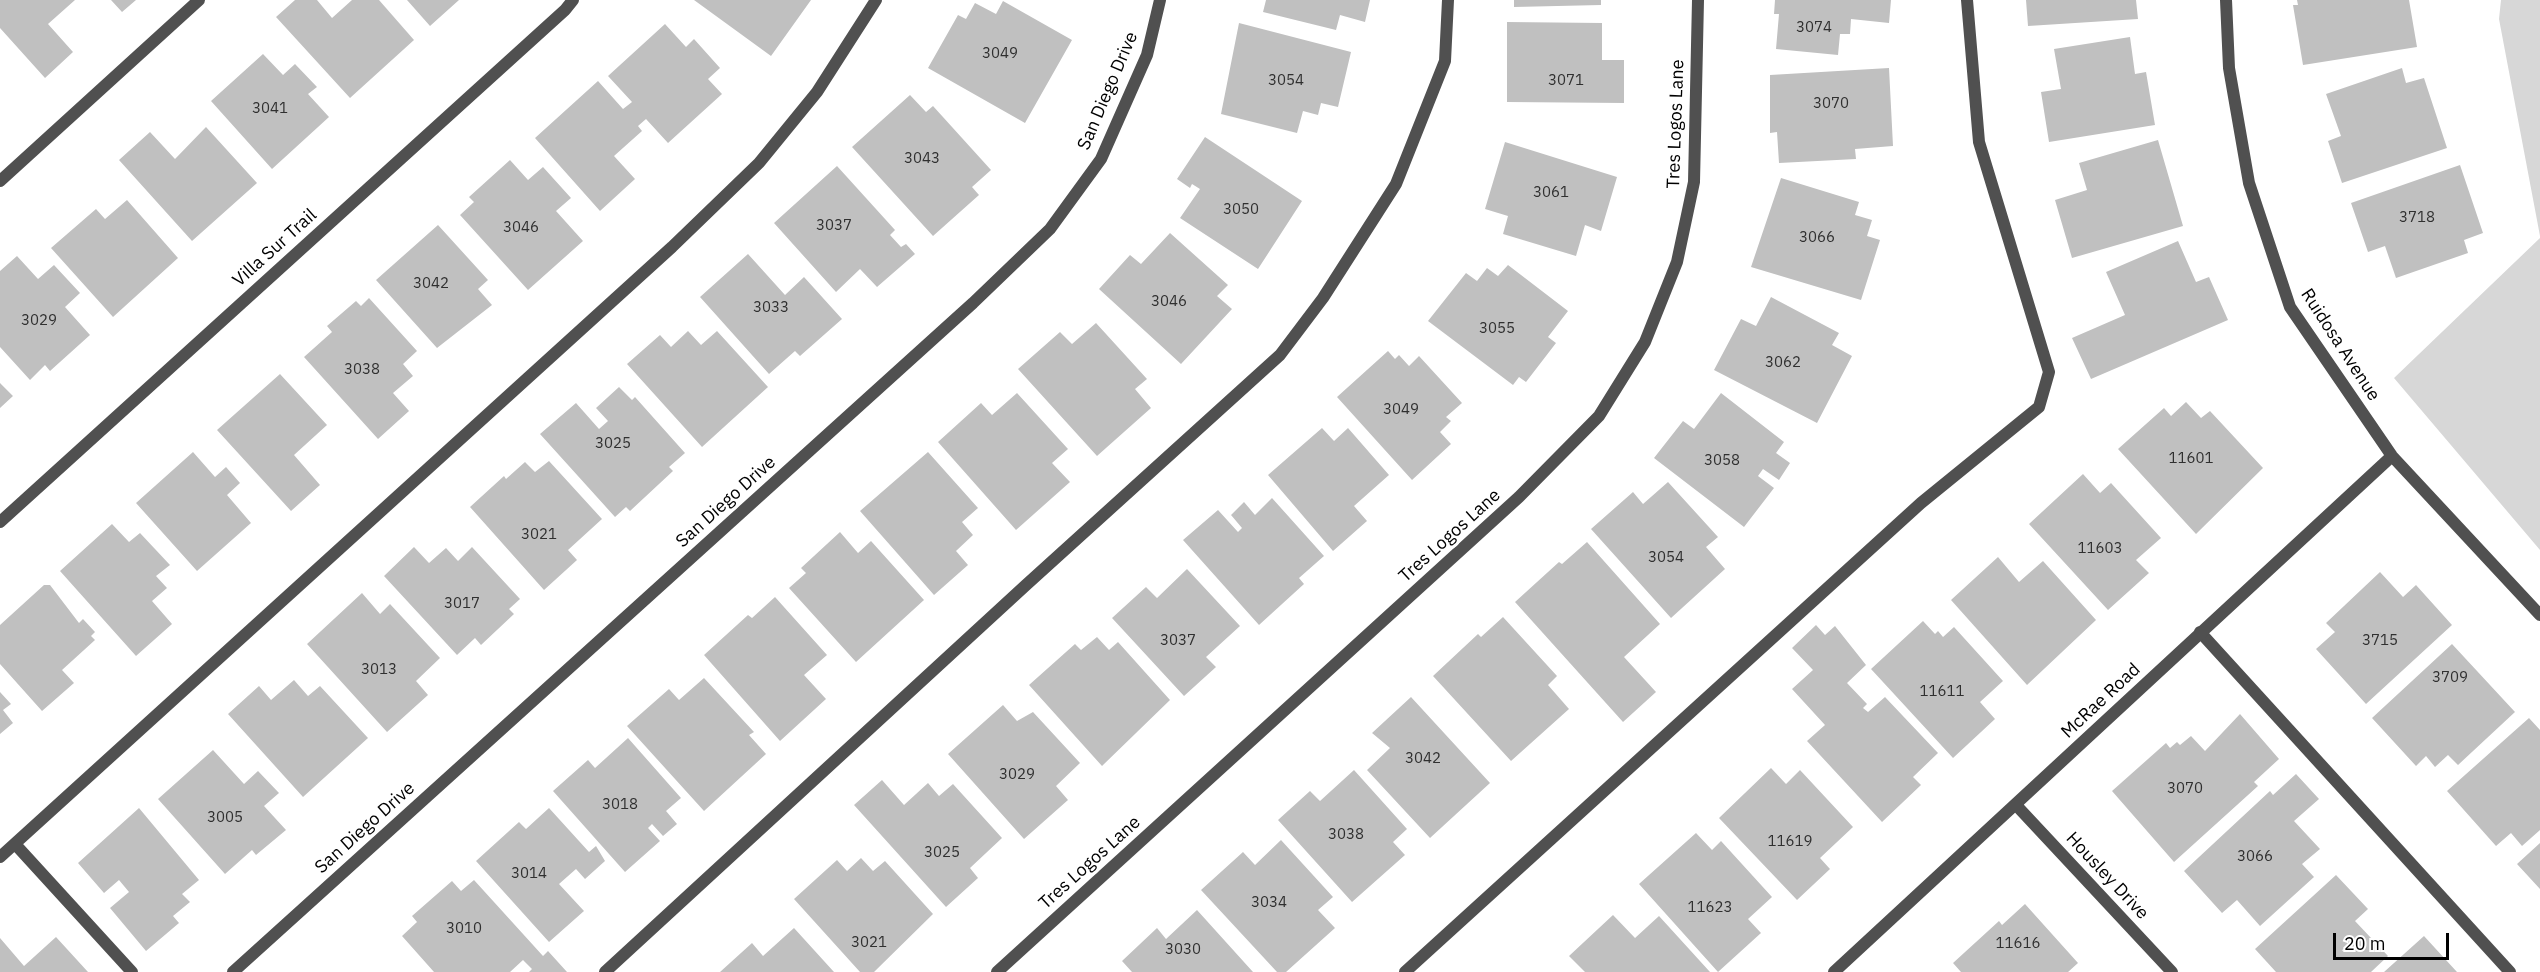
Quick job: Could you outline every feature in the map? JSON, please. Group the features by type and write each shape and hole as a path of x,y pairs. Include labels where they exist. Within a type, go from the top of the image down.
{"street":[{"path":"0,181 199,0"},
{"name":"Villa Sur Trail","path":"0,522 557,18 573,0"},
{"path":"0,857 672,247 759,163 817,92 876,0"},
{"name":"San Diego Drive","path":"232,972 964,311 1050,229 1101,159 1147,55 1160,0"},
{"path":"605,972 1280,355 1323,298 1396,184 1445,61 1448,0"},
{"name":"Tres Logos Lane","path":"997,972 1519,497 1599,416 1646,342 1677,262 1694,182 1698,0"},
{"path":"1405,972 1921,503 2039,407 2049,372 1979,142 1967,0"},
{"name":"Ruidosa Avenue","path":"2226,0 2229,68 2249,183 2290,307 2392,456 2540,615"},
{"name":"McRae Road","path":"1834,972 2392,456"},
{"path":"2200,632 2510,972"},
{"name":"Housley Drive","path":"2016,805 2172,972"},
{"path":"15,844 132,972"}],"shaded area":[{"path":"2501,0 2540,0 2540,236 2499,19"},
{"path":"2540,238 2540,550 2394,378"}],"building":[{"path":"0,0 75,0 48,24 73,52 45,78 0,28"},
{"path":"111,0 136,0 122,12"},
{"path":"295,0 317,0 332,18 352,0 379,0 414,40 350,98 276,17"},
{"path":"407,0 459,0 430,26"},
{"path":"694,0 811,0 771,56"},
{"path":"1266,0 1370,0 1365,22 1340,15 1336,30 1263,12"},
{"path":"1514,0 1601,0 1601,5 1514,7"},
{"path":"1775,0 1891,0 1889,23 1851,19 1850,34 1840,34 1838,55 1776,49 1779,14 1774,14"},
{"path":"2026,0 2136,0 2138,19 2028,26"},
{"path":"2297,0 2409,0 2417,47 2303,65 2293,5 2298,5"},
{"path":"1003,1 1072,40 1025,123 928,68 958,15 966,19 975,3 996,14"},
{"path":"1507,22 1602,23 1602,60 1624,60 1624,103 1507,102"},
{"path":"1239,23 1351,52 1338,107 1321,103 1318,115 1303,111 1297,133 1221,114"},
{"path":"665,24 686,47 694,39 720,68 708,79 722,94 668,143 646,119 638,126 642,131 614,156 635,179 600,211 535,138 598,81 623,109 632,102 608,76"},
{"path":"2130,37 2135,74 2146,72 2155,125 2049,142 2041,92 2061,89 2054,49"},
{"path":"263,54 283,75 295,64 317,87 308,94 329,117 272,169 211,101"},
{"path":"1889,68 1893,146 1855,149 1856,159 1779,163 1777,132 1770,133 1770,75"},
{"path":"2402,68 2406,83 2424,78 2447,148 2342,183 2328,141 2341,136 2326,94"},
{"path":"910,95 926,112 933,106 991,170 972,187 979,195 933,236 852,147"},
{"path":"206,127 257,183 192,241 119,160 150,132 175,159"},
{"path":"1205,137 1302,201 1258,269 1180,218 1200,189 1192,184 1190,188 1177,179"},
{"path":"2158,140 2183,226 2072,258 2055,200 2087,190 2079,163"},
{"path":"1505,142 1617,177 1601,231 1585,225 1576,256 1503,234 1508,216 1485,209"},
{"path":"510,160 528,180 543,167 571,198 556,211 583,241 528,290 460,215 474,202 469,197"},
{"path":"2460,165 2483,233 2464,240 2468,253 2396,278 2385,246 2368,252 2351,203"},
{"path":"837,166 895,230 890,235 901,247 906,244 915,254 877,287 860,269 836,292 774,223"},
{"path":"1781,178 1859,202 1855,215 1872,220 1867,236 1880,240 1861,300 1751,267"},
{"path":"127,200 178,258 113,317 51,248 96,209 105,219"},
{"path":"438,225 488,280 478,289 492,305 437,348 376,280"},
{"path":"1170,233 1228,285 1217,296 1232,309 1181,364 1099,289 1130,255 1141,264"},
{"path":"2178,241 2196,282 2209,277 2228,320 2091,379 2072,338 2125,315 2106,272"},
{"path":"748,254 785,295 804,277 842,319 800,356 795,351 769,374 700,297"},
{"path":"17,256 38,279 54,265 80,293 65,307 90,335 50,371 45,365 30,380 0,347 0,271"},
{"path":"1508,265 1568,311 1548,337 1556,343 1526,382 1519,377 1513,385 1428,321 1466,273 1477,281 1487,268 1498,276"},
{"path":"1771,297 1839,333 1832,345 1852,356 1817,423 1714,370 1741,319 1756,326"},
{"path":"369,298 417,351 403,364 413,376 393,393 409,411 378,439 304,357 332,332 327,326 356,301 361,306"},
{"path":"1096,323 1147,379 1135,389 1151,408 1097,456 1018,369 1060,332 1072,344"},
{"path":"688,331 701,345 717,331 768,387 702,447 627,364 660,335 671,347"},
{"path":"1388,351 1395,359 1399,355 1409,366 1419,356 1462,403 1446,417 1451,421 1440,432 1451,444 1412,480 1337,397"},
{"path":"280,374 327,425 294,455 320,485 291,511 217,430"},
{"path":"0,383 13,396 0,408"},
{"path":"619,387 632,400 635,397 685,453 669,467 673,471 630,511 626,507 615,517 540,434 576,403 599,429 608,421 596,408"},
{"path":"1017,393 1068,449 1052,463 1070,482 1016,530 938,442 981,403 992,415"},
{"path":"1721,393 1784,442 1776,453 1790,463 1779,480 1763,469 1758,476 1774,488 1744,527 1654,458 1683,421 1694,429"},
{"path":"2186,402 2201,418 2210,411 2263,468 2196,534 2118,449 2164,408 2171,416"},
{"path":"1322,428 1334,441 1348,428 1389,475 1354,506 1367,521 1333,551 1268,475"},
{"path":"193,452 215,477 226,467 240,483 227,495 251,523 197,571 136,503"},
{"path":"928,452 978,508 962,522 973,535 956,551 968,565 934,595 860,511"},
{"path":"549,461 602,519 568,550 577,560 544,590 470,507 504,476 506,479 525,462 535,472"},
{"path":"2083,474 2100,493 2111,483 2161,538 2136,560 2149,573 2108,610 2029,524"},
{"path":"1668,482 1718,537 1706,547 1725,569 1671,618 1591,529 1633,492 1643,504"},
{"path":"1272,498 1324,556 1299,578 1304,584 1259,625 1183,540 1218,510 1238,532 1242,528 1231,515 1244,502 1255,515"},
{"path":"112,524 129,542 140,533 170,565 156,576 167,588 152,601 172,624 136,656 60,571"},
{"path":"840,532 858,553 871,541 924,600 856,662 789,588 806,573 801,568"},
{"path":"1587,542 1660,624 1624,657 1656,692 1623,722 1515,602 1559,562 1562,564"},
{"path":"414,547 429,563 446,548 458,561 472,547 520,599 509,609 514,614 481,645 475,638 457,655 384,576"},
{"path":"1998,557 2019,582 2043,561 2096,620 2027,685 1951,600"},
{"path":"1187,569 1240,626 1206,657 1216,667 1184,696 1112,618 1146,587 1157,598"},
{"path":"2380,572 2403,597 2416,585 2452,625 2366,704 2316,649 2335,632 2326,623"},
{"path":"44,585 50,585 79,623 83,619 95,632 91,636 95,640 62,670 74,683 42,711 0,664 0,625"},
{"path":"362,593 380,614 390,604 440,658 416,681 428,695 387,732 307,644"},
{"path":"775,597 827,655 804,675 826,699 780,741 704,655 748,615 752,618"},
{"path":"1503,617 1557,676 1548,685 1569,709 1511,761 1433,676 1478,634 1481,637"},
{"path":"1923,621 1935,634 1938,631 1943,637 1954,627 2003,681 1980,702 1995,719 1953,758 1871,669"},
{"path":"1816,625 1825,635 1835,626 1866,665 1847,683 1867,704 1863,708 1868,712 1885,697 1938,753 1913,777 1921,785 1882,822 1807,741 1825,725 1792,689 1813,670 1792,648"},
{"path":"1097,637 1109,650 1118,642 1170,700 1102,766 1029,685 1075,644 1081,650"},
{"path":"2452,644 2515,712 2458,765 2448,755 2435,767 2426,756 2416,766 2372,718"},
{"path":"704,678 754,732 749,735 766,754 704,811 627,726 669,689 679,700"},
{"path":"294,680 308,696 320,686 368,738 303,797 228,714 259,686 271,700"},
{"path":"0,692 11,704 3,710 13,723 0,734"},
{"path":"1411,697 1490,783 1430,838 1367,770 1390,748 1372,733"},
{"path":"1003,705 1017,721 1033,712 1080,763 1056,786 1068,800 1024,839 948,754"},
{"path":"2240,714 2279,759 2254,782 2258,786 2174,862 2112,791 2166,743 2170,748 2177,742 2180,745 2191,736 2205,751"},
{"path":"2529,718 2540,730 2540,830 2522,846 2511,833 2496,846 2447,791"},
{"path":"628,738 681,798 666,811 677,824 663,836 652,824 648,828 660,841 625,872 553,791 588,760 595,768"},
{"path":"213,750 244,784 258,771 279,793 264,806 286,830 256,855 252,850 225,874 158,799"},
{"path":"1771,768 1786,784 1800,770 1853,827 1820,858 1830,869 1797,900 1719,818"},
{"path":"1354,770 1407,829 1393,842 1405,855 1352,902 1278,820 1310,791 1320,801"},
{"path":"2296,774 2319,799 2294,821 2320,849 2302,864 2314,877 2260,926 2237,900 2222,913 2184,871 2270,791 2273,795"},
{"path":"882,780 904,805 928,783 939,796 953,784 1002,838 970,868 978,878 946,907 854,805"},
{"path":"139,808 199,880 182,894 190,902 173,916 179,923 146,951 110,908 129,892 119,880 104,893 78,863"},
{"path":"549,808 589,852 596,846 605,861 585,879 576,869 559,884 584,911 549,942 476,861 519,822 526,829"},
{"path":"1696,833 1712,850 1721,841 1772,897 1748,919 1761,933 1718,972 1639,884"},
{"path":"1281,840 1333,897 1318,910 1335,928 1286,972 1277,972 1201,890 1243,852 1255,865"},
{"path":"2540,843 2540,889 2517,864"},
{"path":"861,858 873,871 885,861 933,914 874,972 860,972 794,899 837,860 847,871"},
{"path":"2336,875 2368,909 2355,921 2388,956 2371,972 2276,972 2255,949"},
{"path":"474,880 543,956 548,951 567,972 529,972 532,969 523,960 510,972 434,972 402,936 417,922 412,916 452,881 461,891"},
{"path":"2025,904 2078,963 2068,972 1961,972 1953,963 1999,921 2002,925"},
{"path":"1197,910 1253,972 1132,972 1122,961 1157,928 1166,939"},
{"path":"1613,915 1635,938 1659,916 1710,972 1585,972 1569,956"},
{"path":"794,928 834,972 720,972 752,943 763,956"},
{"path":"2424,936 2457,972 2384,972"},
{"path":"56,937 88,972 0,972 0,938 24,966"}]}
